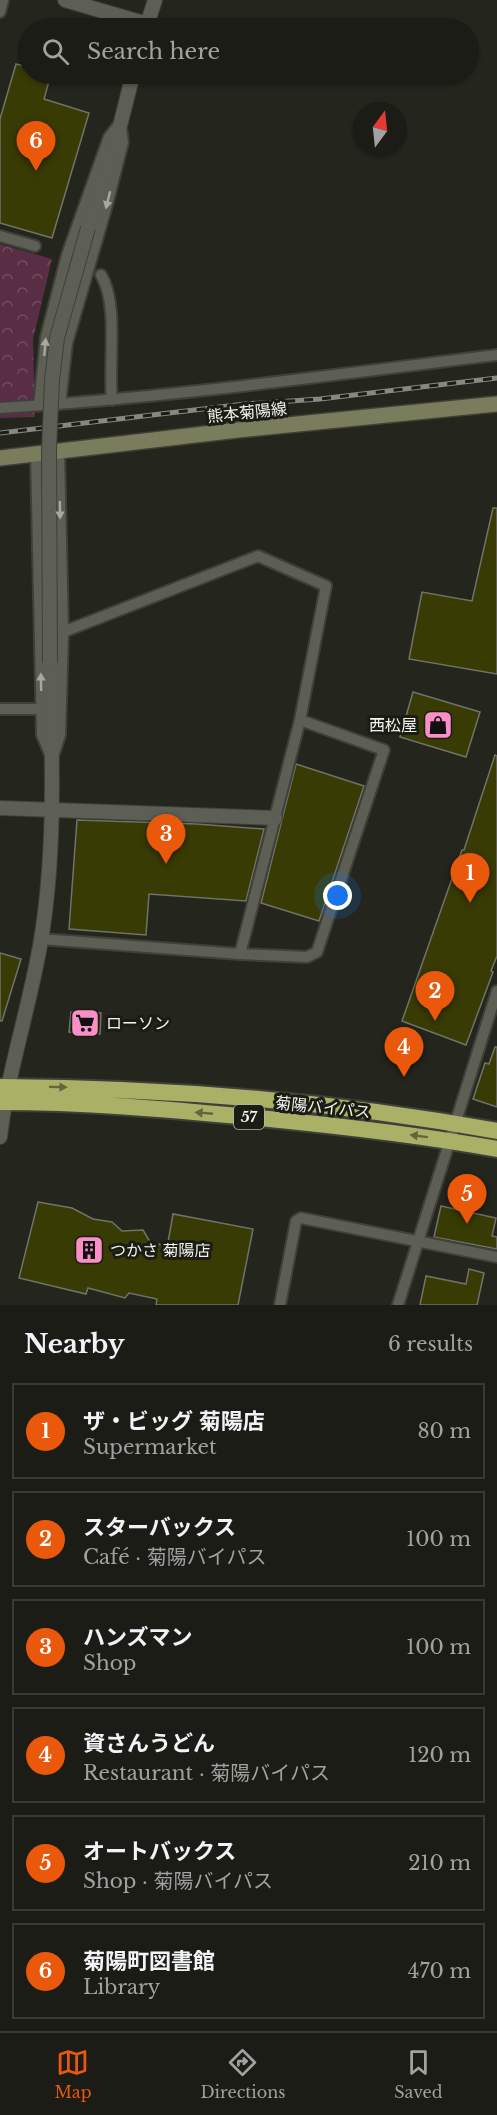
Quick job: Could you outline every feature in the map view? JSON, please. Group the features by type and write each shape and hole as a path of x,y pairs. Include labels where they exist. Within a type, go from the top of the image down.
{"highway":[{"name":"菊陽バイパス","path":"3,1094 60,1087 188,1093 329,1105 497,1131"},
{"name":"菊陽バイパス","path":"3,1094 59,1102 325,1124 449,1140 497,1149"}],"main road":[{"name":"熊本菊陽線","path":"0,459 238,430 497,404"}],"street":[{"path":"0,12 3,0"},
{"path":"65,0 121,18"},
{"path":"149,18 155,0"},
{"path":"0,1137 3,1094 41,939 53,809 49,450 52,380 57,338 130,84"},
{"path":"60,404 67,343 123,142 121,122"},
{"path":"39,405 46,337 67,255 109,137 121,122"},
{"path":"0,236 35,246"},
{"path":"101,275 107,286 112,319 110,378 112,400"},
{"path":"0,408 112,400 497,355"},
{"path":"52,759 60,735 63,632 59,451"},
{"path":"36,454 42,735 52,759"},
{"path":"63,632 258,556 326,586 300,720 240,954"},
{"path":"0,709 41,709"},
{"path":"41,939 240,954 307,957 317,952 384,750 300,720"},
{"path":"0,808 275,818"},
{"path":"398,1305 454,1123 495,1004 497,991"},
{"path":"280,1305 296,1221 301,1218 497,1257"}],"green space":[{"path":"0,244 52,259 33,339 35,417 0,418"}],"building":[{"path":"16,64 18,64 18,84 48,84 44,99 89,113 52,238 0,223 0,119"},
{"path":"493,508 497,508 497,674 409,659 422,592 472,601"},
{"path":"413,692 480,712 466,757 400,737"},
{"path":"495,755 497,756 497,956 466,1045 402,1021 462,850 464,850"},
{"path":"296,764 364,786 319,921 261,903"},
{"path":"77,820 264,829 246,901 149,894 146,935 69,929"},
{"path":"0,953 21,959 2,1021 0,1021"},
{"name":"ローソン","path":"71,1012 101,1013 100,1034 69,1032"},
{"path":"495,1047 497,1047 497,1107 473,1099 485,1063 489,1064"},
{"path":"38,1202 72,1208 93,1219 112,1222 122,1231 143,1230 155,1250 159,1244 167,1248 173,1214 253,1229 238,1305 156,1305 157,1299 129,1293 125,1298 88,1288 86,1294 19,1278"},
{"path":"441,1206 496,1218 492,1236 497,1237 497,1249 434,1237"},
{"path":"469,1269 484,1273 477,1305 420,1305 426,1276 466,1284"}],"railway":[{"path":"0,433 245,404 320,399 497,378"}],"place":[{"name":"菊陽町図書館","path":"36,171"},
{"name":"西松屋","path":"438,725"},
{"name":"ハンズマン","path":"166,864"},
{"name":"ザ・ビッグ 菊陽店","path":"470,903"},
{"name":"スターバックス","path":"435,1021"},
{"name":"ローソン","path":"85,1023"},
{"name":"資さんうどん","path":"404,1077"},
{"name":"オートバックス","path":"467,1224"},
{"name":"つかさ 菊陽店","path":"89,1250"}]}
